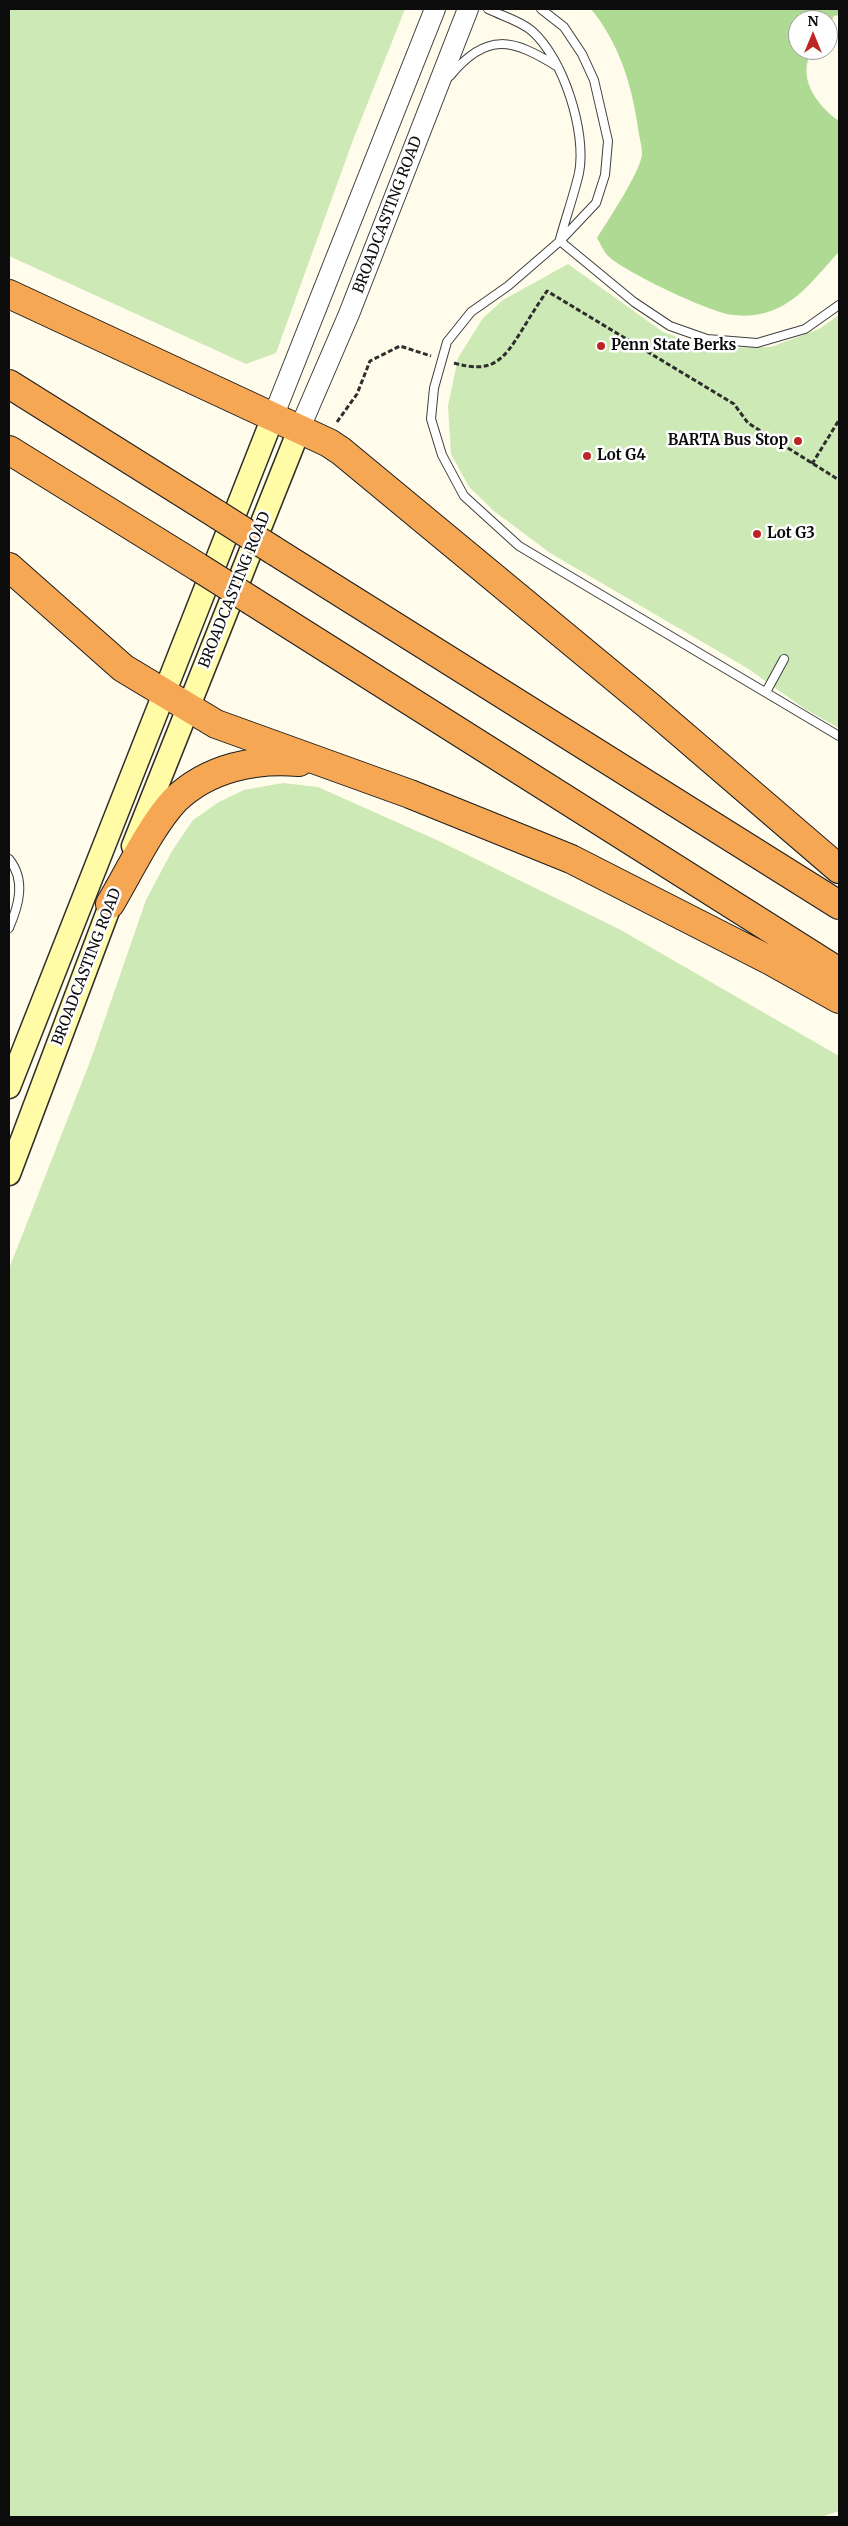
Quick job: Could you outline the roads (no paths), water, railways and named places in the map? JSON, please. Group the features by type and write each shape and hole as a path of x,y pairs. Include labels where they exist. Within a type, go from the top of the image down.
{"highway":[{"path":"9,294 273,417 341,451 648,705 839,869"},
{"path":"9,384 839,905"},
{"path":"9,450 198,567 839,972"},
{"path":"9,567 123,668 216,724 410,794 571,859 771,961 839,998"},
{"path":"110,904 166,813 176,800 202,781 218,772 250,763 293,762 331,766"}],"main road":[{"name":"BROADCASTING ROAD","path":"9,1174 110,904 176,701 273,417"},
{"name":"BROADCASTING ROAD","path":"9,1088 176,701 311,435"}],"street":[{"name":"BROADCASTING ROAD","path":"273,417 435,9"},
{"name":"BROADCASTING ROAD","path":"311,435 350,314 468,9"}],"lane":[{"path":"488,9 531,30 551,51 560,68 572,103 579,139 579,172 560,241"},
{"path":"541,9 564,27 582,54 594,80 608,141 605,175 596,203 560,241 508,286 471,312 447,342 434,388 432,419 442,455 464,496 520,546 839,736"},
{"path":"434,95 460,64 488,45 498,43 517,46 535,53 560,68"},
{"path":"560,241 634,302 670,326 707,339 757,343 805,329 839,305"},
{"path":"766,692 784,659"},
{"path":"9,859 15,866 20,882 19,898 9,928"}],"place":[{"name":"Penn State Berks","path":"601,346"},
{"name":"BARTA Bus Stop","path":"798,441"},
{"name":"Lot G4","path":"587,456"},
{"name":"Lot G3","path":"757,534"}]}
